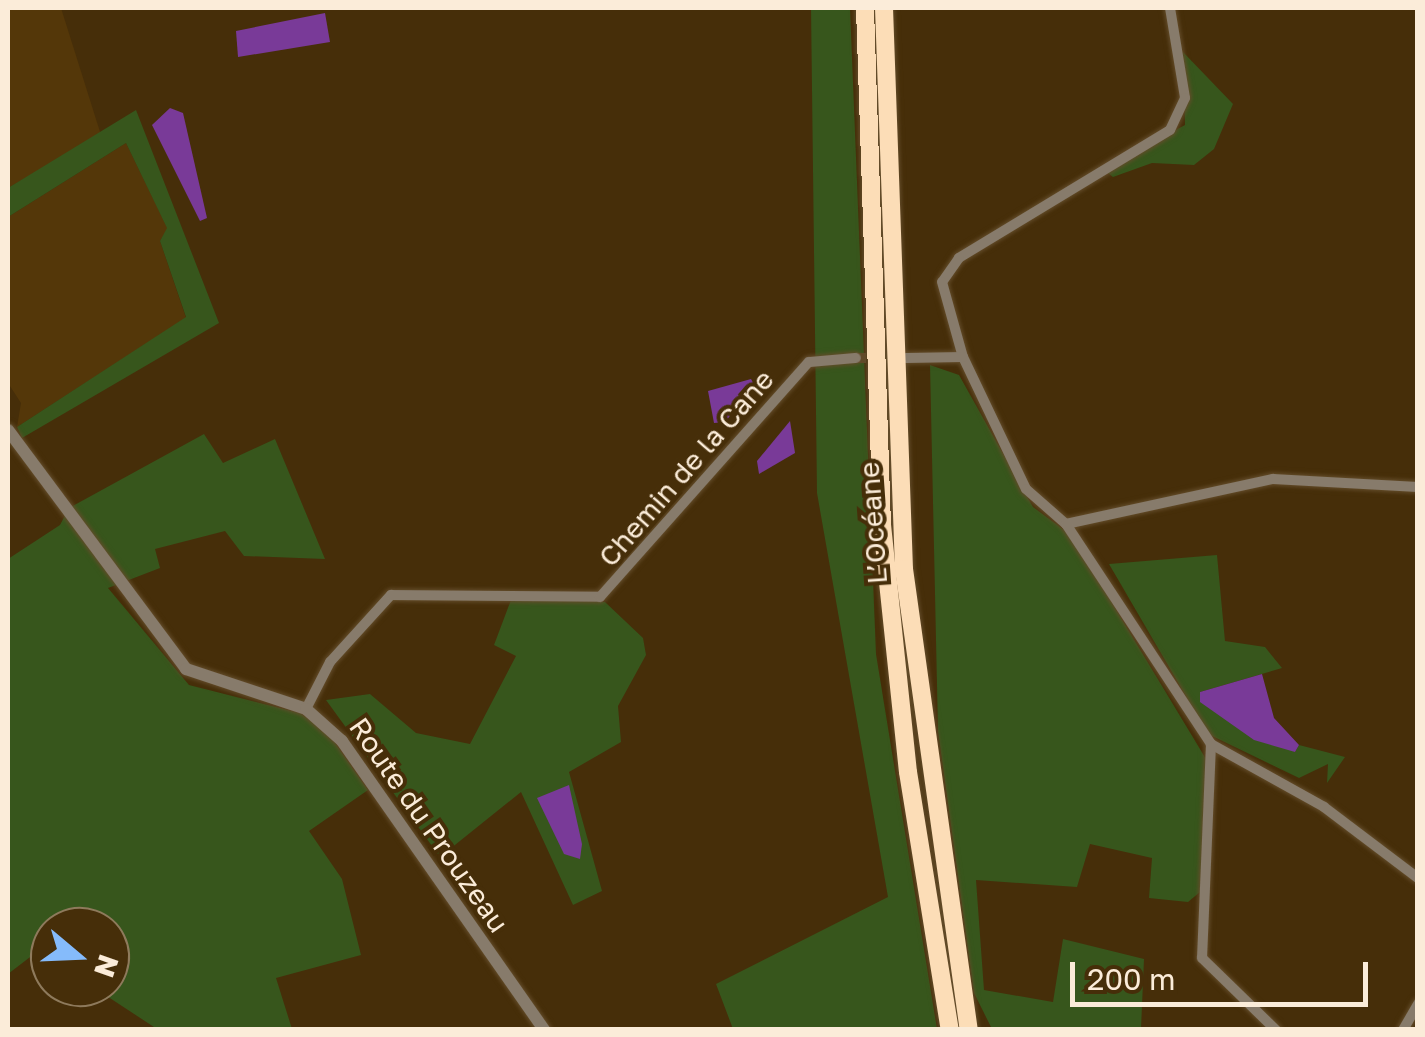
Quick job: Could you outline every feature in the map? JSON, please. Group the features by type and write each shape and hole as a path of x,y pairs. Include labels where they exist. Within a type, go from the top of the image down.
{"highway":[{"name":"L’Océane","path":"866,8 885,562 950,1030"},
{"name":"L’Océane","path":"884,8 904,569 969,1030"}],"street":[{"path":"1170,8 1180,116 947,270 942,298 964,357 1026,489 1066,524 1212,744 1324,807 1418,878"},
{"path":"906,358 964,357"},
{"name":"Chemin de la Cane","path":"306,709 330,662 391,595 600,597 809,362 856,358"},
{"name":"Route du Prouzeau","path":"8,430 186,669 306,709 342,741 544,1030"},
{"path":"1066,524 1273,479 1418,487"},
{"path":"1212,744 1202,958 1276,1030"},
{"path":"1403,1030 1418,1004"}],"shaded area":[{"path":"8,8 61,8 101,135 8,188"},
{"path":"325,13 330,42 238,57 236,31"},
{"path":"170,108 183,113 207,218 200,221 152,125"},
{"path":"126,143 168,229 160,241 186,318 17,427 21,403 8,383 8,217"},
{"path":"751,379 755,386 725,422 714,423 708,391"},
{"path":"790,421 795,453 759,474 757,461"},
{"path":"1262,674 1274,718 1299,745 1295,752 1254,740 1200,702 1200,692"},
{"path":"569,785 582,844 580,859 564,854 537,798"}],"green space":[{"path":"811,8 850,8 876,654 937,1029 733,1029 716,984 888,897 817,493"},
{"path":"1183,52 1233,104 1214,149 1194,165 1152,163 1113,177 1103,169 1185,125"},
{"path":"136,110 219,323 22,438 17,427 186,317 160,241 167,228 126,143 8,217 8,188"},
{"path":"930,365 959,375 1033,507 1071,535 1206,759 1200,892 1188,902 1149,898 1152,858 1090,844 1077,887 976,880 984,990 1053,1002 1063,939 1144,959 1141,1029 992,1029 974,993 938,731"},
{"path":"204,434 223,463 275,439 325,559 244,556 225,531 155,549 160,568 108,588 189,685 300,713 328,733 368,790 309,831 342,879 361,955 276,978 292,1029 157,1029 123,1007 130,1007 130,907 30,907 30,957 8,974 8,559 60,525 69,508"},
{"path":"1217,555 1225,641 1265,647 1282,668 1200,692 1295,752 1299,745 1345,757 1327,783 1328,764 1299,778 1208,734 1109,564"},
{"path":"514,592 605,602 643,638 646,655 618,706 621,742 569,772 602,891 573,905 521,792 440,857 326,700 370,694 416,733 470,744 516,656 494,645"}],"tunnel":[{"path":"856,358 900,358"}]}
